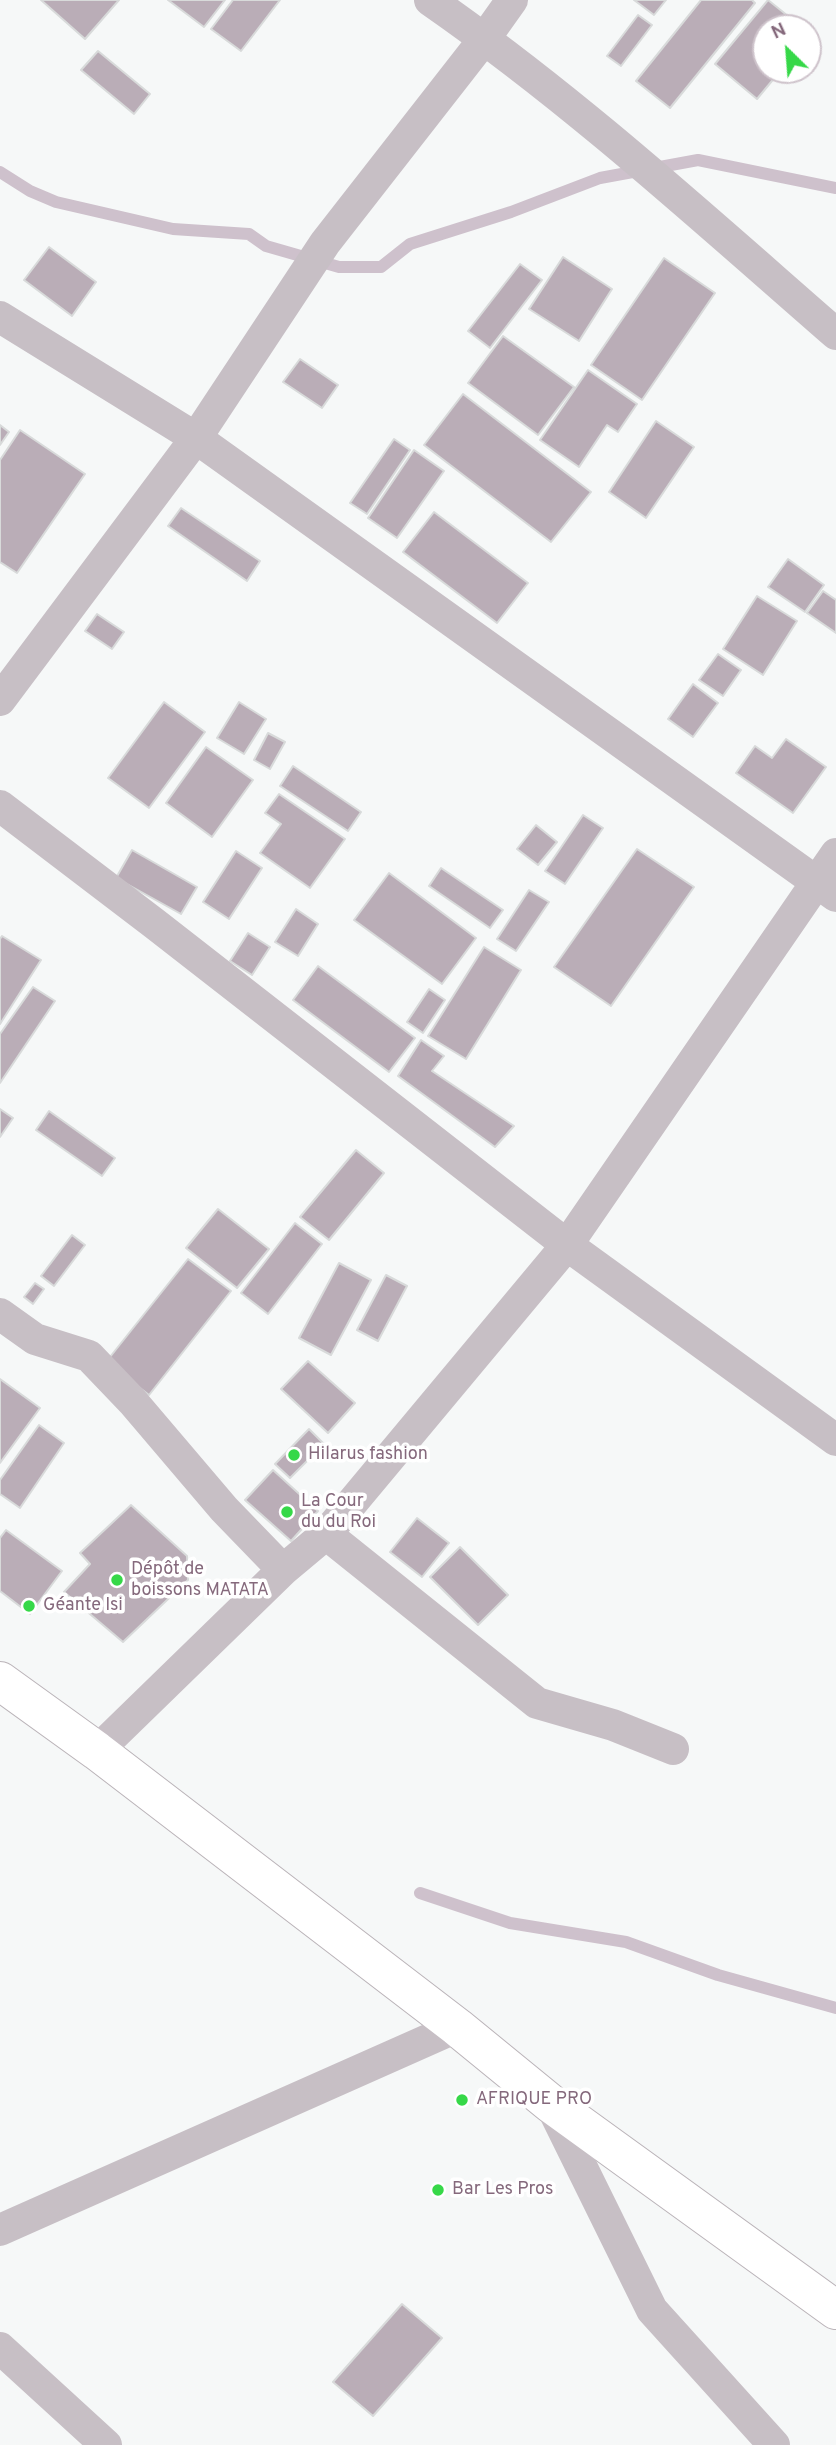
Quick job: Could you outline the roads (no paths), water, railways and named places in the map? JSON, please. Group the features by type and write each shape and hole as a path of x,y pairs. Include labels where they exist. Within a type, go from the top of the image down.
{"highway":[{"path":"0,1681 97,1751 457,2027 550,2103 836,2310"}],"street":[{"path":"430,0 485,38 622,148 836,334"},
{"path":"0,700 196,438 324,243 512,0"},
{"path":"0,317 196,438 826,889"},
{"path":"0,806 567,1245 836,1440"},
{"path":"97,1751 283,1570 326,1534 567,1245 826,889 836,854"},
{"path":"0,1314 35,1339 89,1356 133,1402 224,1509 283,1570"},
{"path":"326,1534 537,1703 612,1725 673,1749"},
{"path":"0,2230 457,2027"},
{"path":"550,2103 652,2310 774,2445"},
{"path":"0,2348 106,2445"}],"waterway":[{"path":"0,172 30,191 56,202 173,229 249,234 266,246 339,267 381,267 410,244 511,212 600,178 698,160 836,188"},
{"path":"420,1893 510,1923 626,1942 718,1975 836,2008"}],"place":[{"name":"Hilarus fashion","path":"294,1455"},
{"name":"La Cour du du Roi","path":"287,1512"},
{"name":"Dépôt de boissons MATATA","path":"117,1580"},
{"name":"Géante Isi","path":"29,1606"},
{"name":"AFRIQUE PRO","path":"462,2100"},
{"name":"Bar Les Pros","path":"438,2190"}]}
